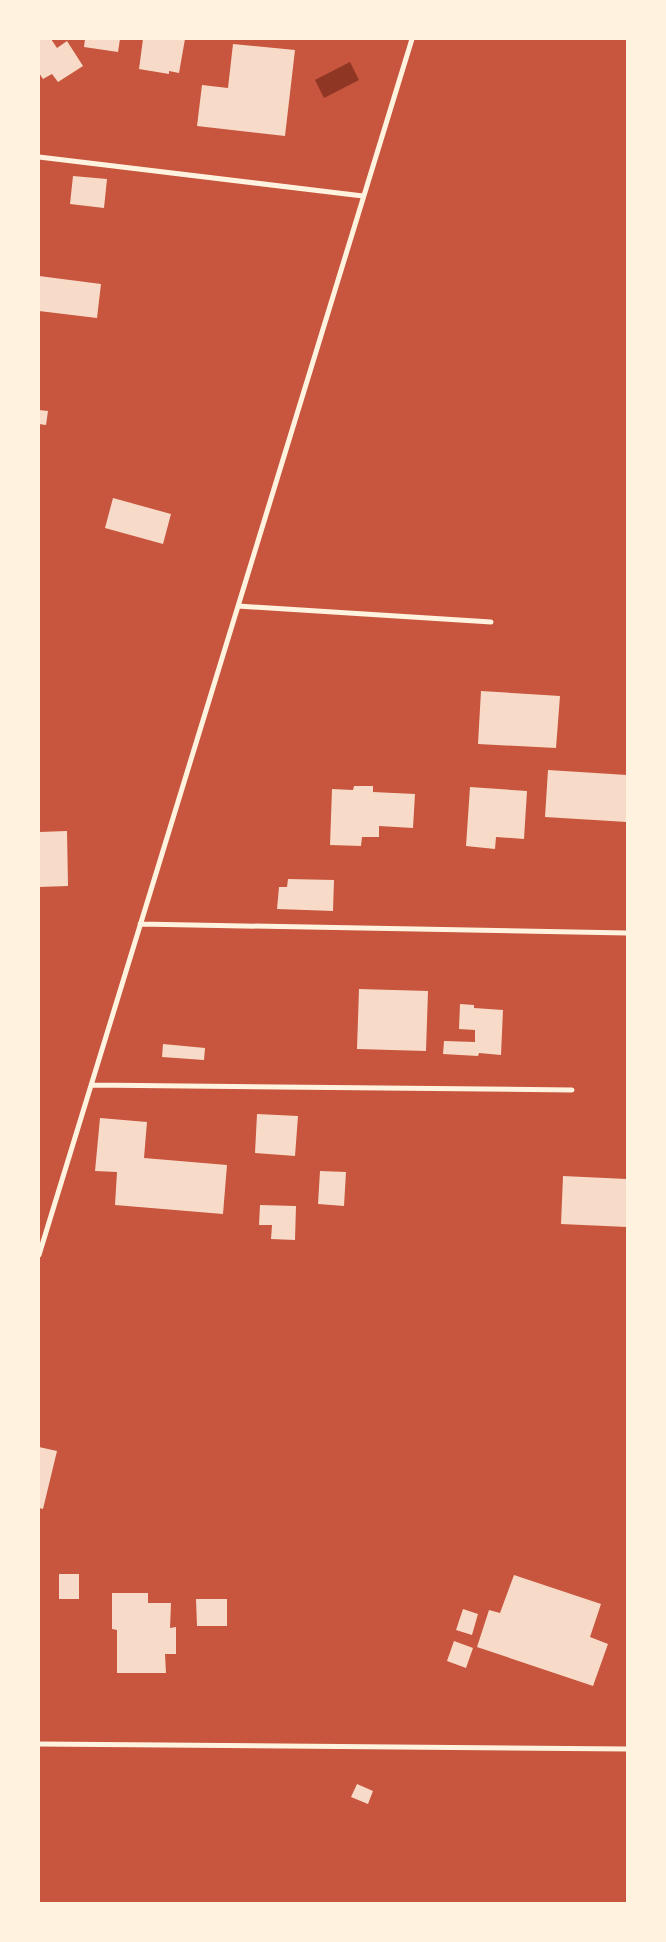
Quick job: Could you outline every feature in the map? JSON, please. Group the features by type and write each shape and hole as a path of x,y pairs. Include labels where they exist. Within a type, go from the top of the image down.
{"street":[{"path":"39,1256 412,39"},
{"path":"39,157 363,196"},
{"path":"238,606 491,622"},
{"path":"140,924 627,933"},
{"path":"91,1085 572,1090"},
{"path":"39,1744 627,1749"}],"shaded area":[{"path":"350,62 359,80 324,98 315,80"}],"building":[{"path":"39,39 51,39 57,48 67,41 83,66 58,82 52,74 43,79 39,73"},
{"path":"85,39 120,39 118,52 84,47"},
{"path":"143,39 185,39 179,73 169,71 169,74 139,69"},
{"path":"233,44 295,50 285,136 197,126 202,85 228,88"},
{"path":"73,176 107,179 104,208 70,204"},
{"path":"39,276 101,284 97,318 39,311"},
{"path":"39,410 48,411 46,425 39,424"},
{"path":"113,498 171,514 163,544 105,528"},
{"path":"481,691 560,696 556,748 478,744"},
{"path":"548,770 627,775 627,822 545,817"},
{"path":"354,786 373,786 373,792 415,794 413,828 379,826 379,837 362,837 361,846 330,845 332,789 353,790"},
{"path":"470,787 527,791 524,839 496,837 495,849 466,846"},
{"path":"67,831 68,886 39,887 39,832"},
{"path":"288,879 334,880 333,911 277,909 279,887 287,887"},
{"path":"359,989 428,991 426,1051 357,1049"},
{"path":"460,1004 474,1005 474,1008 503,1010 501,1055 479,1053 478,1056 443,1054 444,1041 475,1042 475,1030 459,1029"},
{"path":"163,1044 205,1048 204,1060 162,1057"},
{"path":"257,1114 298,1116 295,1156 255,1153"},
{"path":"100,1118 147,1122 144,1158 227,1165 223,1214 115,1205 117,1172 95,1171"},
{"path":"320,1171 346,1172 344,1206 318,1204"},
{"path":"563,1176 627,1179 627,1227 561,1224"},
{"path":"260,1205 296,1206 295,1240 271,1239 272,1225 259,1225"},
{"path":"39,1447 57,1451 43,1509 39,1508"},
{"path":"59,1574 79,1574 79,1599 59,1599"},
{"path":"514,1575 601,1604 590,1637 608,1644 593,1686 477,1647 489,1610 500,1613"},
{"path":"112,1593 148,1593 148,1603 171,1603 170,1628 176,1627 176,1654 165,1654 166,1673 117,1673 117,1630 112,1629"},
{"path":"196,1599 227,1599 227,1626 197,1626"},
{"path":"463,1609 478,1614 472,1635 456,1630"},
{"path":"454,1641 473,1648 466,1668 447,1661"},
{"path":"357,1784 373,1791 368,1804 351,1797"}]}
